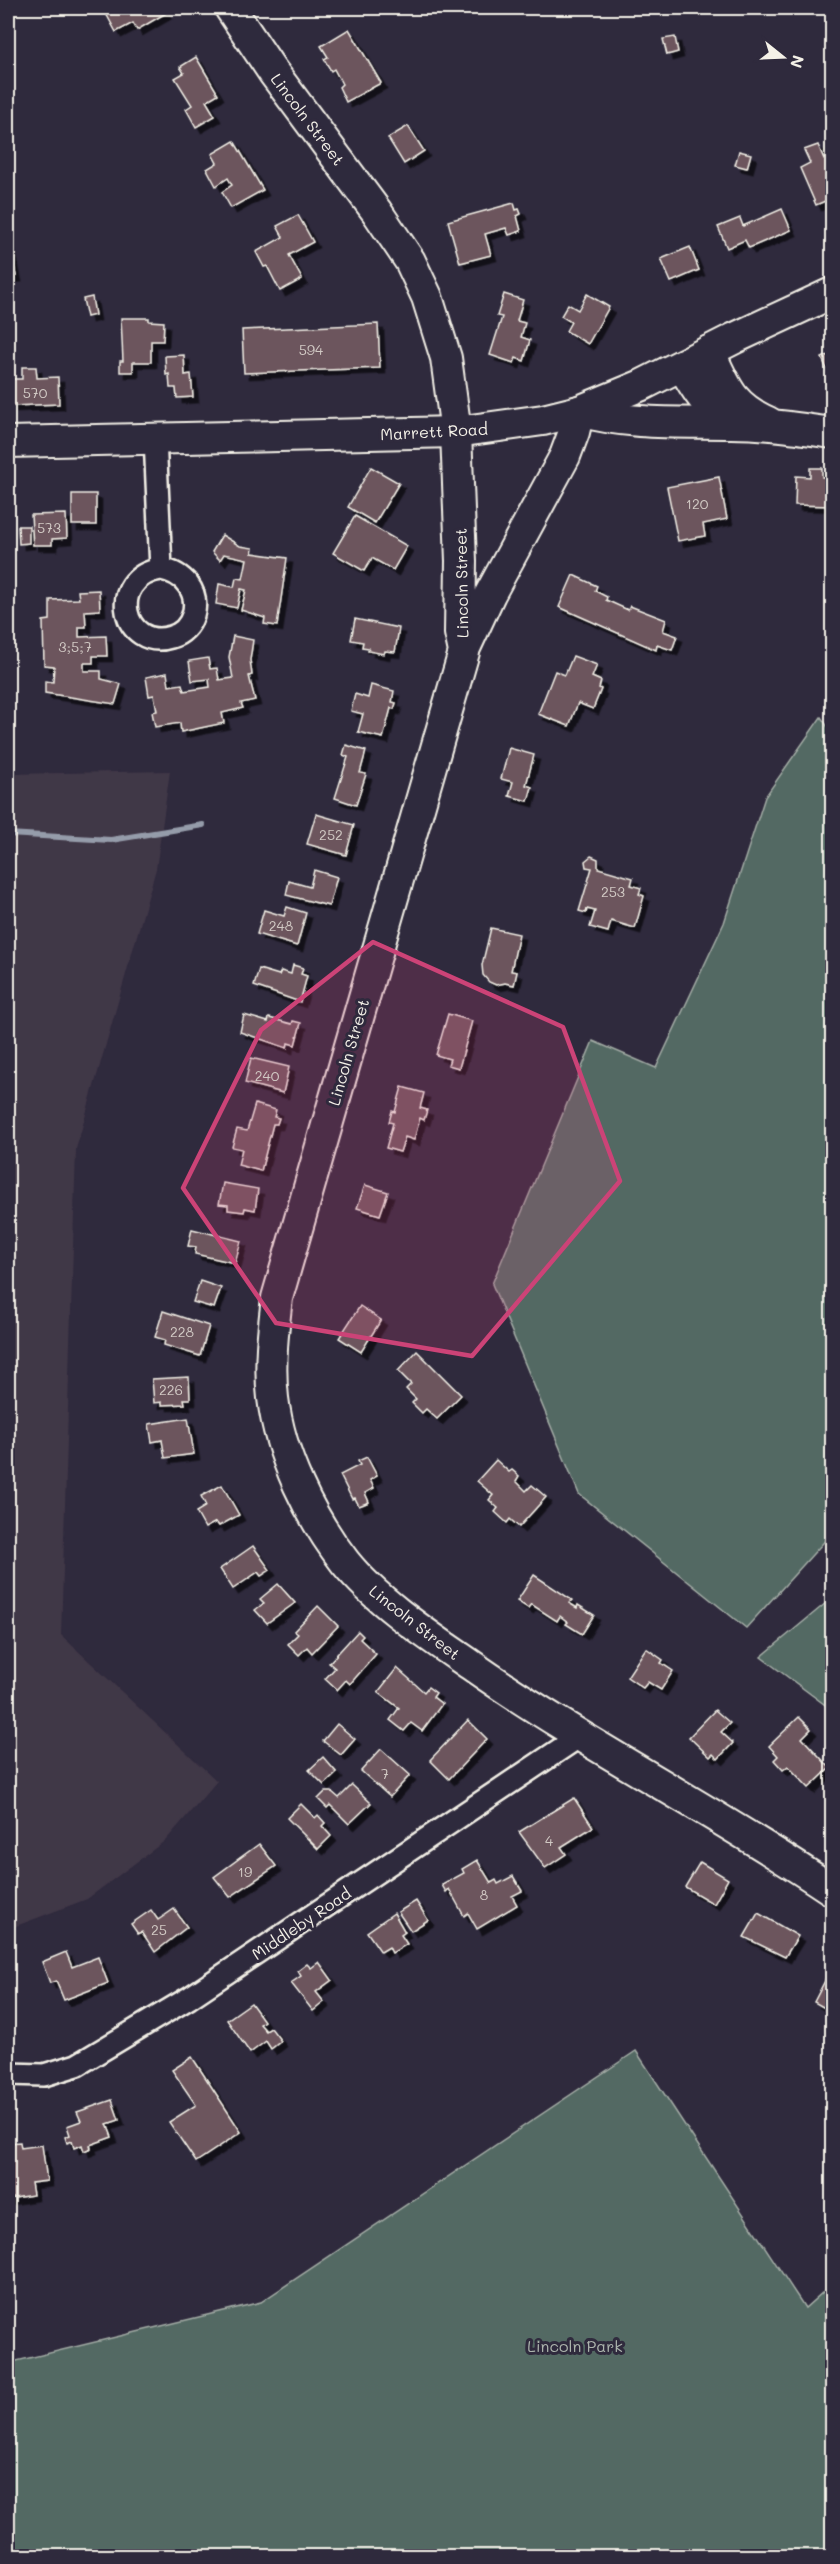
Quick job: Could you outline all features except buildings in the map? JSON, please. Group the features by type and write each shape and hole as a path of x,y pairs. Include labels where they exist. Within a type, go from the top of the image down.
{"street":[{"name":"Lincoln Street","path":"230,8 273,72 377,212 410,261 427,297 446,358 456,432 461,561 460,633 464,652 277,1298 272,1361 273,1399 279,1425 296,1476 322,1529 347,1564 384,1601 525,1704 654,1778 832,1890"},
{"name":"Marrett Road","path":"8,442 456,432 543,420 579,411 642,385 832,293"},
{"path":"710,351 735,402 751,414 774,425"},
{"path":"682,365 705,403 718,415 733,423"},
{"path":"464,652 490,594 565,456 579,411 629,421 774,425 832,433"},
{"path":"155,438 161,569"},
{"name":"Middleby Road","path":"8,2074 44,2074 76,2065 199,1991 580,1736"}],"highlighted area":[{"path":"373,942 563,1027 620,1181 472,1356 276,1323 183,1188 261,1030"}],"shaded area":[{"path":"170,771 156,869 76,1149 61,1635 217,1781 166,1840 87,1899 8,1929 8,774"}],"green space":[{"path":"821,717 832,733 832,784 828,788 832,794 832,1533 746,1628 579,1494 492,1284 593,1041 656,1068 724,923 765,797"},
{"path":"832,1598 832,1710 761,1657"},
{"name":"Lincoln Park","path":"636,2051 805,2308 832,2284 832,2556 8,2556 8,2363 261,2302"}],"waterway":[{"path":"8,834 111,840 203,825"}]}
